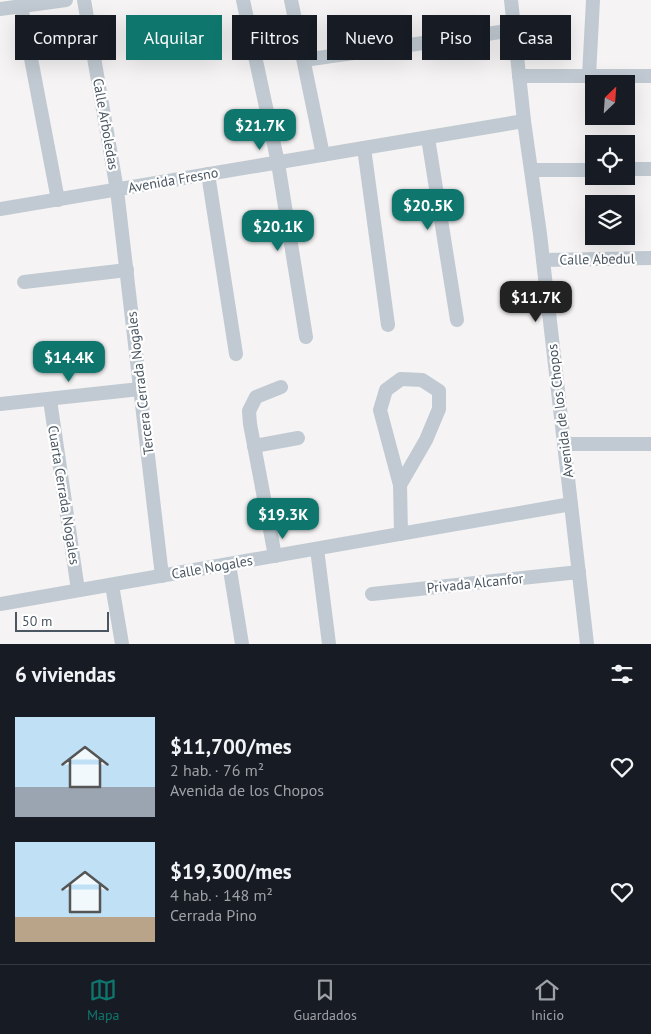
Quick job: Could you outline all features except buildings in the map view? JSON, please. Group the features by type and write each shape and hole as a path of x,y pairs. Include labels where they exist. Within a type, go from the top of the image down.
{"street":[{"path":"0,9 66,0"},
{"name":"Calle Arboledas","path":"84,0 118,190"},
{"path":"244,0 278,163 306,337"},
{"path":"291,0 294,15"},
{"name":"Avenida de los Chopos","path":"511,0 512,15"},
{"path":"589,75 593,0"},
{"path":"21,6 58,200"},
{"path":"317,58 500,32"},
{"path":"304,60 323,155"},
{"name":"Avenida de los Chopos","path":"517,60 543,260 587,644"},
{"path":"518,76 585,76"},
{"path":"635,76 651,76"},
{"name":"Avenida Fresno","path":"0,209 524,121"},
{"path":"428,138 457,320"},
{"path":"364,148 388,325"},
{"path":"635,170 651,169"},
{"path":"532,170 585,170"},
{"path":"208,174 236,354"},
{"name":"Tercera Cerrada Nogales","path":"118,190 162,576"},
{"name":"Calle Abedul","path":"543,260 651,258"},
{"path":"24,282 127,270"},
{"path":"400,485 426,440 439,409 439,390 422,380 401,378 386,390 380,410 400,485 401,534"},
{"path":"275,556 249,411 256,397 281,387"},
{"path":"0,404 50,400 140,388"},
{"name":"Cuarta Cerrada Nogales","path":"50,400 78,590"},
{"path":"254,446 298,438"},
{"path":"564,444 651,444"},
{"name":"Calle Nogales","path":"0,604 571,504"},
{"path":"317,549 330,644"},
{"path":"229,564 242,644"},
{"name":"Privada Alcanfor","path":"372,594 579,572"},
{"path":"112,585 122,644"}]}
